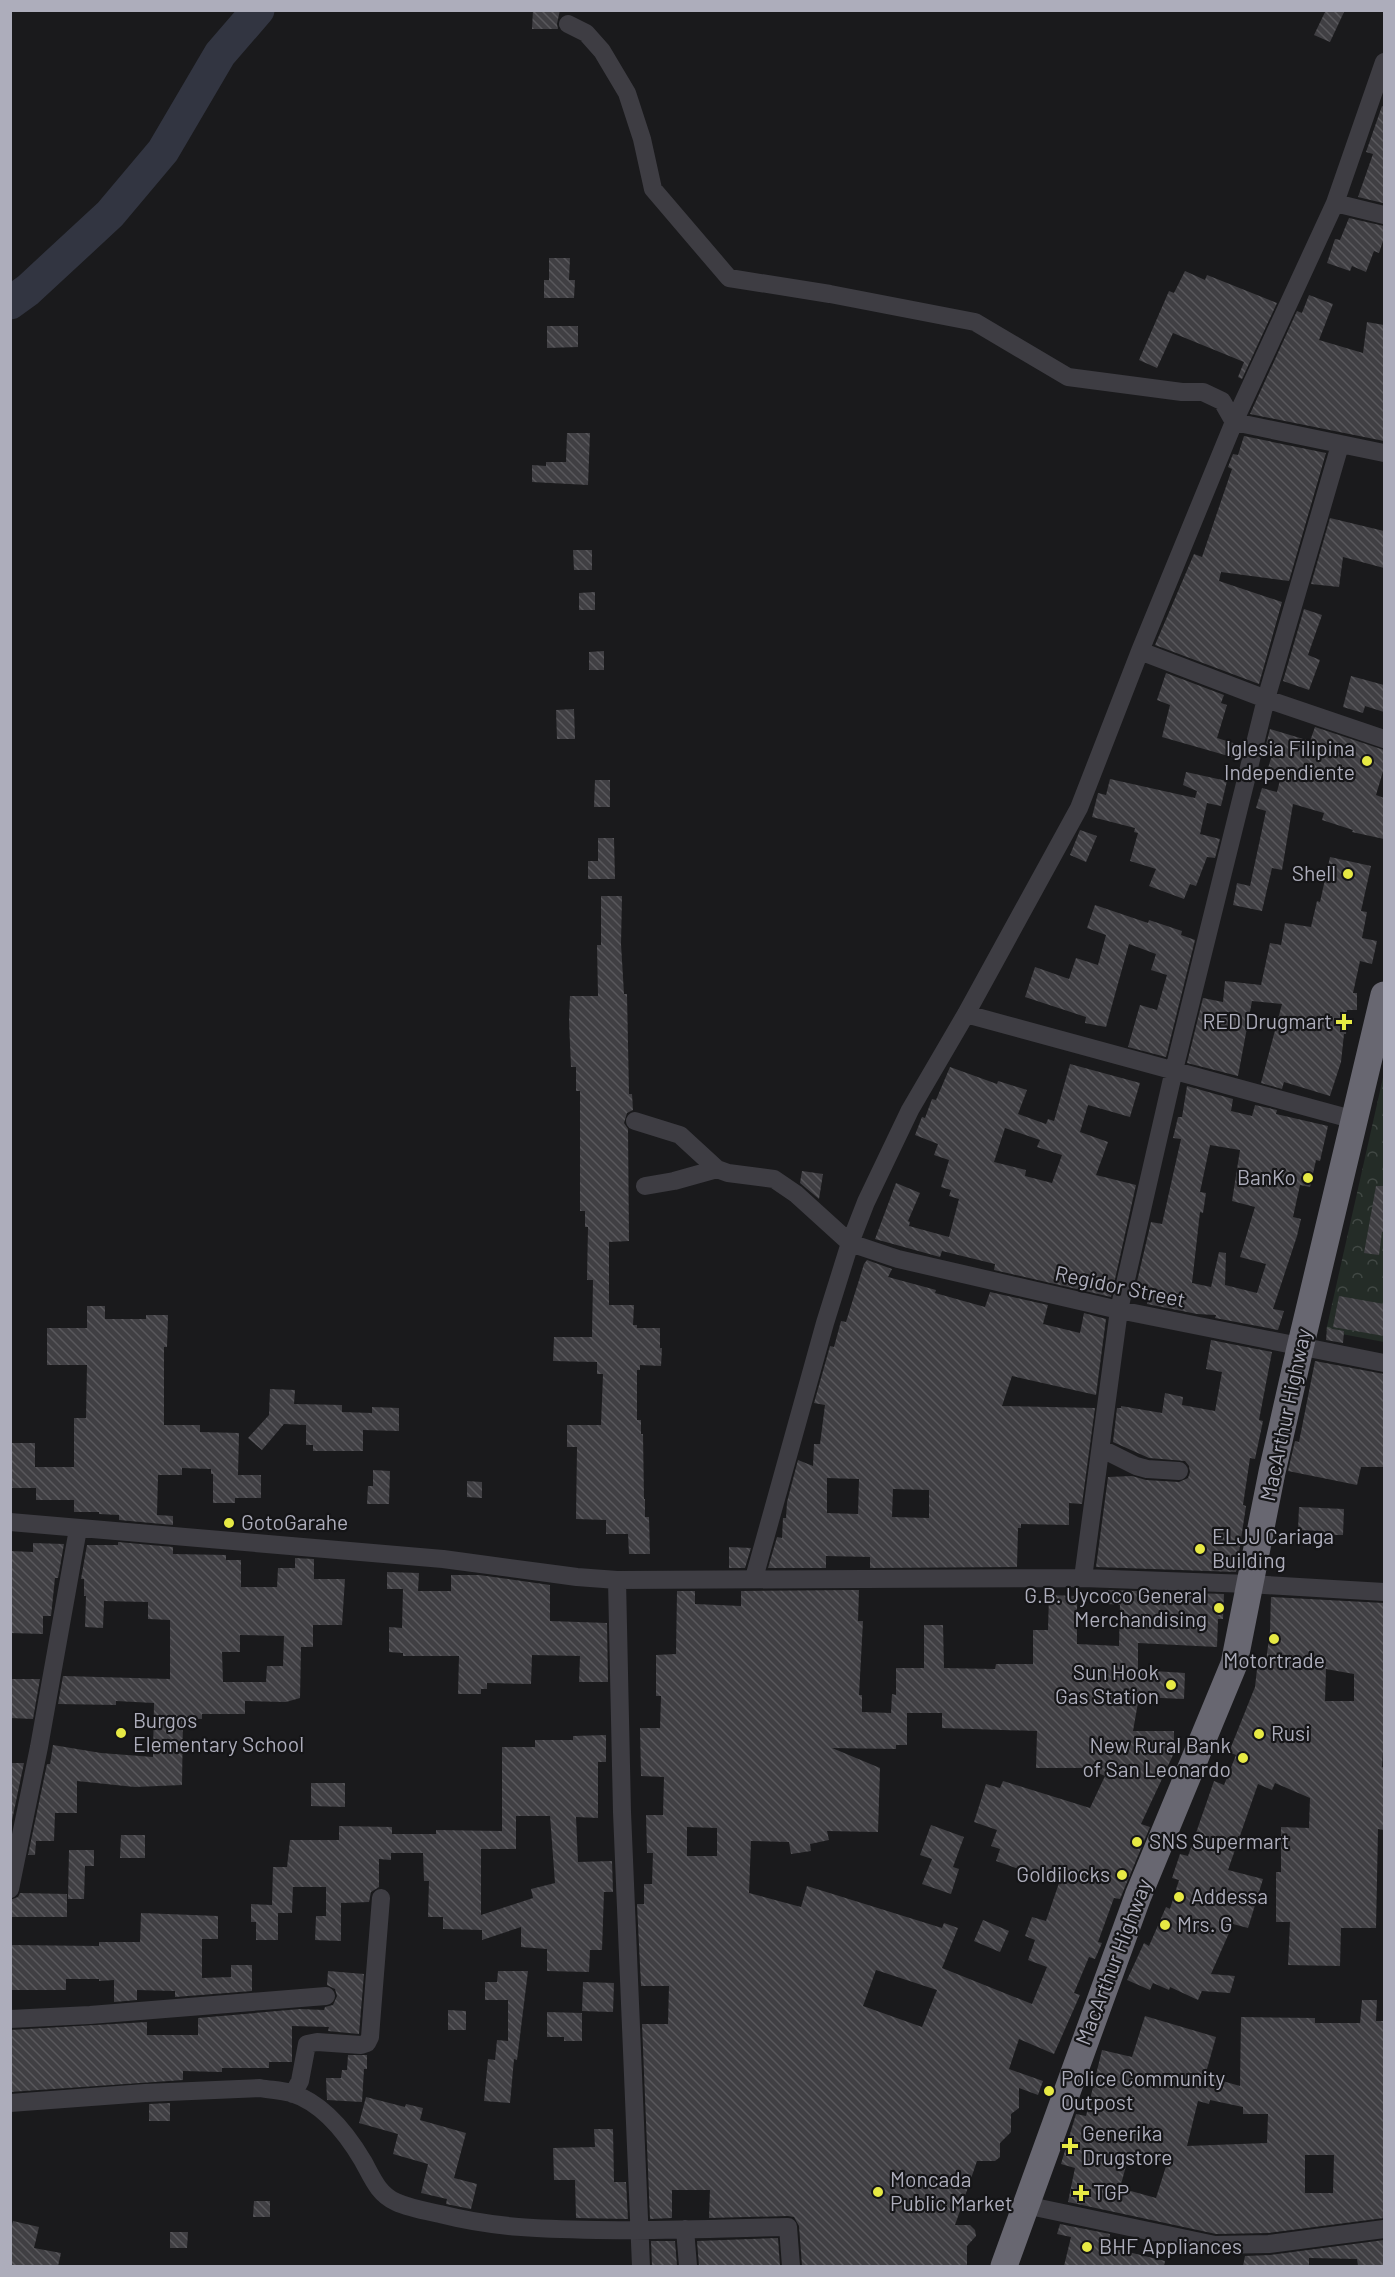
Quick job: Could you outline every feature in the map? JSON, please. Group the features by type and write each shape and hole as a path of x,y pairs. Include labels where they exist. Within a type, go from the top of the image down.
{"highway":[{"name":"MacArthur Highway","path":"1004,2266 1138,1896 1227,1683 1240,1641 1249,1584 1300,1348 1355,1120 1380,1031 1384,995"}],"street":[{"path":"568,24 586,33 603,51 627,93 642,139 653,189 729,278 831,294 975,322 1068,377 1182,392 1203,392 1222,401 1234,422 1384,453"},
{"path":"754,1578 850,1243 886,1157 909,1110 966,1014 1079,808 1140,651 1234,422 1335,203 1384,62"},
{"path":"1335,203 1384,215"},
{"path":"1083,1578 1102,1449 1111,1356 1119,1310 1174,1070 1266,699 1340,445"},
{"path":"1140,651 1266,699 1384,739"},
{"path":"966,1014 1355,1120"},
{"path":"635,1121 680,1135 717,1169 728,1173 774,1179 796,1194 850,1243"},
{"path":"645,1186 717,1169"},
{"name":"Regidor Street","path":"850,1243 935,1269 1300,1348 1384,1363"},
{"path":"1102,1449 1136,1466 1179,1471"},
{"path":"10,1522 444,1559 617,1580 1083,1578 1384,1592"},
{"path":"10,1889 41,1737 78,1529"},
{"path":"617,1580 622,1812 641,2266"},
{"path":"293,2094 300,2081 308,2044 317,2042 361,2045 367,2043 370,2037 381,1898"},
{"path":"10,2019 90,2015 326,1996"},
{"path":"10,2103 145,2093 260,2088 293,2094 306,2100 339,2127 362,2159 377,2187 384,2195 397,2203 469,2222 503,2227 640,2230 788,2227 791,2266"},
{"path":"1025,2205 1215,2245 1269,2244 1384,2229"},
{"path":"685,2229 688,2266"}],"green space":[{"path":"1384,1073 1384,1342 1326,1331"}],"building":[{"path":"533,10 560,10 558,29 532,29"},
{"path":"1326,10 1345,10 1330,42 1314,35"},
{"path":"1382,106 1384,107 1383,203 1358,197 1373,154 1366,152"},
{"path":"1349,218 1384,226 1384,238 1379,253 1374,251 1366,272 1352,266 1350,271 1327,263 1335,239 1340,240"},
{"path":"549,258 570,258 569,280 575,280 574,298 544,298 544,280 549,280"},
{"path":"1185,271 1205,280 1207,275 1277,303 1242,379 1238,377 1244,362 1173,333 1157,368 1139,360 1169,291 1174,293"},
{"path":"1309,295 1333,304 1319,340 1363,353 1367,322 1384,325 1384,441 1250,414 1297,311 1302,313"},
{"path":"547,326 578,326 578,347 547,348"},
{"path":"567,433 590,433 588,485 532,482 532,465 546,466 546,462 566,462"},
{"path":"1244,436 1326,453 1289,581 1221,572 1219,581 1282,602 1259,684 1155,645 1194,554 1202,557 1232,469 1228,467 1233,454 1238,455"},
{"path":"1330,518 1384,531 1384,568 1343,557 1339,587 1311,584"},
{"path":"573,550 592,550 592,570 574,570"},
{"path":"595,592 595,610 579,610 579,593"},
{"path":"1304,609 1322,615 1308,655 1320,660 1309,690 1283,681"},
{"path":"604,651 604,670 589,670 589,652"},
{"path":"1166,673 1224,695 1221,703 1227,705 1217,738 1243,746 1239,759 1162,737 1170,705 1157,700"},
{"path":"1351,676 1384,685 1384,712 1365,706 1363,713 1343,707"},
{"path":"574,709 575,739 557,739 556,710"},
{"path":"1315,727 1384,750 1384,768 1376,795 1384,798 1384,839 1352,832 1353,830 1322,820 1324,813 1293,804 1282,870 1272,868 1262,911 1233,905 1237,883 1250,886 1266,811 1256,808 1262,788 1277,792 1282,772 1268,768 1272,755 1264,752 1270,729 1310,741"},
{"path":"1186,772 1227,781 1221,806 1207,803 1200,834 1220,839 1215,858 1207,857 1196,886 1190,884 1184,899 1149,886 1156,869 1130,861 1138,833 1134,832 1135,828 1092,817 1098,793 1106,795 1110,779 1195,798 1197,791 1183,785"},
{"path":"595,780 610,780 610,807 594,807"},
{"path":"1080,830 1097,836 1086,862 1070,855"},
{"path":"598,838 614,838 615,879 588,879 588,861 598,861"},
{"path":"1330,857 1371,866 1361,911 1367,912 1362,938 1377,941 1372,964 1360,961 1353,993 1357,993 1357,1010 1347,1010 1341,1062 1330,1096 1284,1082 1282,1089 1261,1083 1282,1004 1252,1001 1238,1076 1187,1063 1203,998 1223,1002 1225,981 1261,985 1270,943 1281,945 1285,923 1311,927 1317,901 1320,902"},
{"path":"601,896 622,896 621,944 624,994 627,994 629,1094 632,1094 633,1110 627,1113 624,1123 628,1129 629,1241 609,1242 609,1305 634,1305 633,1325 637,1325 637,1328 660,1328 660,1348 662,1348 661,1366 640,1365 640,1370 637,1370 637,1420 641,1420 641,1434 643,1434 645,1517 649,1517 650,1554 629,1554 628,1534 606,1534 606,1520 576,1519 577,1447 567,1447 567,1425 601,1425 603,1374 597,1374 597,1362 553,1361 554,1337 592,1337 593,1280 587,1280 588,1227 585,1227 585,1211 580,1211 580,1091 576,1091 576,1067 571,1067 569,1021 570,996 598,996 597,945 601,945"},
{"path":"1095,905 1148,923 1149,920 1182,931 1181,935 1195,940 1166,1057 1128,1047 1140,1005 1157,1010 1167,975 1151,970 1156,954 1129,944 1106,1027 1085,1023 1086,1017 1025,997 1035,967 1069,979 1076,958 1098,965 1106,935 1087,928"},
{"path":"1070,1064 1140,1083 1130,1117 1088,1105 1080,1132 1108,1142 1096,1175 1136,1185 1111,1297 994,1270 995,1264 942,1251 940,1257 875,1239 896,1183 920,1193 908,1221 909,1226 949,1237 959,1199 949,1196 951,1190 941,1187 949,1160 934,1155 938,1144 915,1135 932,1099 936,1100 950,1067 997,1084 998,1081 1027,1090 1018,1114 1046,1124 1048,1119 1054,1121","holes":["1005,1128 1040,1140 1037,1147 1062,1155 1052,1183 1025,1176 1026,1170 994,1162"]},
{"path":"1187,1086 1233,1099 1231,1111 1252,1116 1255,1105 1277,1110 1276,1114 1328,1126 1320,1161 1316,1160 1310,1187 1300,1185 1293,1217 1301,1219 1273,1309 1284,1311 1278,1330 1215,1318 1216,1315 1197,1314 1147,1304 1148,1291 1135,1290 1151,1222 1162,1224 1181,1139 1173,1138 1178,1117 1182,1117","holes":["1210,1145 1240,1150 1232,1201 1255,1207 1240,1257 1266,1264 1257,1293 1225,1285 1226,1253 1219,1252 1211,1287 1192,1283 1200,1212 1203,1213 1206,1193 1200,1192"]},
{"path":"802,1171 823,1174 819,1199 800,1183"},
{"path":"1376,1186 1384,1186 1384,1232 1382,1232 1379,1255 1364,1253"},
{"path":"867,1260 892,1269 888,1277 985,1307 990,1292 1048,1305 1043,1324 1080,1333 1084,1313 1106,1319 1096,1395 1012,1376 1002,1406 1095,1408 1082,1504 1069,1503 1069,1525 1021,1524 1021,1528 1018,1528 1017,1567 870,1568 870,1557 826,1556 826,1568 768,1568 777,1537 782,1538 783,1518 786,1518 787,1502 798,1460 813,1466 814,1444 820,1444 825,1405 814,1403 830,1346 834,1347 841,1321 846,1322","holes":["827,1478 859,1479 858,1514 827,1513","893,1489 929,1490 929,1518 892,1517"]},
{"path":"1339,1296 1384,1304 1384,1336 1333,1327"},
{"path":"87,1306 105,1306 105,1319 146,1319 146,1315 168,1315 167,1347 164,1347 164,1425 200,1425 200,1432 239,1433 238,1475 261,1475 261,1498 235,1498 235,1503 213,1503 211,1469 182,1468 182,1475 158,1475 157,1515 173,1516 173,1525 119,1520 119,1515 99,1514 99,1512 74,1512 74,1500 36,1500 36,1488 10,1488 10,1443 35,1443 35,1467 74,1467 74,1418 86,1418 87,1365 47,1365 47,1328 87,1328"},
{"path":"1327,1328 1344,1331 1343,1343 1326,1340"},
{"path":"1211,1340 1272,1352 1259,1420 1263,1421 1255,1459 1250,1458 1243,1505 1246,1506 1236,1572 1096,1567 1108,1477 1132,1476 1146,1480 1179,1482 1188,1478 1190,1472 1185,1461 1149,1458 1113,1442 1117,1408 1121,1406 1162,1413 1165,1393 1183,1397 1182,1405 1215,1411 1222,1372 1206,1369"},
{"path":"1315,1361 1384,1374 1384,1467 1361,1467 1357,1485 1288,1471 1295,1441 1299,1442"},
{"path":"270,1389 295,1390 294,1404 342,1405 342,1412 372,1413 372,1407 399,1408 399,1431 363,1430 363,1451 313,1451 313,1445 306,1445 306,1425 284,1424 262,1450 248,1438 269,1415"},
{"path":"373,1470 390,1471 389,1504 367,1504 368,1486 373,1486"},
{"path":"467,1481 482,1482 482,1498 467,1497"},
{"path":"1299,1507 1344,1509 1343,1535 1321,1535 1321,1531 1298,1530"},
{"path":"118,1542 173,1547 173,1554 226,1555 226,1560 241,1560 241,1587 277,1587 278,1568 295,1568 295,1558 314,1559 314,1579 345,1579 342,1625 313,1625 313,1647 301,1647 300,1698 286,1702 245,1701 245,1714 202,1714 202,1719 183,1718 182,1785 135,1787 77,1781 77,1813 55,1813 54,1841 36,1841 35,1855 28,1855 53,1745 101,1753 153,1757 154,1703 116,1701 116,1705 58,1704 63,1676 170,1679 170,1620 148,1619 148,1602 104,1601 103,1628 85,1627 86,1596 84,1596 84,1579 81,1579 87,1545 118,1545","holes":["240,1635 284,1636 283,1666 267,1666 266,1682 223,1682 222,1652 240,1652"]},
{"path":"33,1543 64,1544 58,1578 55,1578 51,1616 43,1616 43,1634 10,1633 10,1551 33,1552"},
{"path":"729,1547 751,1548 745,1568 729,1568"},
{"path":"387,1572 419,1573 418,1591 451,1591 451,1575 479,1575 550,1585 550,1621 607,1623 608,1682 579,1682 580,1656 532,1655 531,1684 487,1683 487,1689 481,1689 481,1694 458,1694 459,1656 403,1656 403,1653 389,1652 389,1627 402,1628 403,1589 387,1589"},
{"path":"859,1590 858,1621 863,1621 859,1695 862,1695 862,1712 891,1713 892,1694 896,1695 896,1668 924,1668 924,1625 943,1625 944,1668 995,1669 996,1664 1033,1664 1033,1630 1048,1630 1049,1595 1077,1596 1077,1644 1119,1646 1120,1605 1108,1604 1108,1590 1224,1594 1223,1619 1218,1619 1217,1647 1138,1643 1138,1670 1185,1673 1184,1699 1139,1697 1133,1731 1174,1731 1174,1753 1141,1824 1150,1827 1120,1899 1114,1898 1098,1942 1102,1943 1095,1959 1089,1957 1074,1993 1080,1995 1054,2054 1019,2039 1009,2069 1043,2081 1038,2095 1019,2088 1019,2108 1011,2114 1011,2132 1000,2143 1000,2157 995,2161 977,2161 955,2225 970,2225 975,2230 976,2236 967,2246 967,2266 802,2266 799,2226 794,2217 709,2218 710,2190 672,2190 672,2218 650,2219 642,2024 668,2024 669,1986 641,1986 637,1904 644,1904 644,1884 652,1884 653,1853 647,1853 646,1815 663,1815 664,1777 641,1776 640,1728 660,1728 661,1696 656,1696 656,1655 676,1654 677,1591 695,1591 695,1604 741,1606 741,1591","holes":["907,1713 942,1713 942,1728 1037,1731 1036,1768 1087,1768 1105,1776 1090,1808 1003,1781 1000,1788 986,1784 974,1822 997,1830 991,1846 1000,1849 996,1861 1059,1883 1046,1921 1032,1917 1025,1936 1035,1940 1028,1960 1047,1967 1032,2004 942,1968 958,1928 944,1923 942,1928 807,1886 801,1907 749,1893 751,1841 789,1842 791,1854 811,1851 810,1844 829,1840 827,1831 878,1832 880,1768 832,1748 896,1749 896,1745 907,1745","687,1827 717,1828 717,1856 687,1856","876,1970 937,1990 922,2027 863,2006"]},
{"path":"1271,1597 1384,1603 1382,1767 1384,1767 1384,1830 1378,1829 1376,1928 1341,1928 1340,1966 1288,1965 1290,1922 1276,1922 1276,1872 1281,1872 1281,1827 1309,1828 1310,1798 1275,1783 1272,1790 1258,1784 1228,1870 1263,1879 1248,1928 1233,1924 1211,1974 1235,1976 1230,1993 1202,1991 1198,2000 1170,1987 1169,1990 1153,1983 1150,1990 1127,1980 1144,1943 1149,1946 1166,1907 1170,1909 1179,1880 1172,1878 1180,1854 1188,1856 1214,1781 1224,1785 1236,1755 1229,1752 1255,1687 1258,1660 1266,1661","holes":["1326,1669 1354,1674 1354,1701 1325,1701"]},
{"path":"10,1679 40,1679 33,1719 10,1718"},
{"path":"606,1735 606,1762 598,1762 598,1818 576,1817 578,1862 612,1861 613,1892 604,1892 602,1950 590,1950 589,1972 547,1971 547,1949 521,1947 521,1927 482,1940 482,1930 443,1929 443,1917 428,1917 429,1881 424,1881 423,1853 391,1853 391,1860 379,1859 379,1887 371,1892 369,1902 341,1903 341,1941 315,1940 316,1916 326,1916 326,1887 293,1887 292,1913 278,1913 278,1940 256,1940 256,1922 251,1922 251,1904 272,1905 273,1867 287,1867 290,1840 339,1840 339,1826 392,1827 392,1834 436,1834 436,1830 502,1831 502,1747 535,1747 535,1740 573,1740 573,1736","holes":["516,1816 550,1816 555,1883 531,1889 533,1898 481,1915 481,1849 516,1849"]},
{"path":"10,1763 24,1763 10,1830"},
{"path":"311,1783 345,1783 345,1807 311,1806"},
{"path":"931,1825 964,1837 953,1867 959,1869 951,1894 922,1884 932,1859 920,1855"},
{"path":"121,1835 145,1835 145,1858 120,1858"},
{"path":"69,1850 94,1850 94,1866 85,1866 84,1899 68,1899"},
{"path":"20,1893 67,1894 67,1917 10,1917 10,1900 18,1897"},
{"path":"141,1913 218,1916 218,1939 202,1939 202,1978 231,1977 231,1965 252,1965 252,1991 175,1997 175,1991 137,1990 137,2000 114,2002 114,1980 66,1979 66,1990 11,1990 12,1945 99,1946 99,1942 140,1942"},
{"path":"983,1920 1009,1931 1000,1952 974,1941"},
{"path":"328,1971 364,1974 359,2034 328,2031 329,2027 292,2026 292,2062 269,2062 269,2068 222,2068 222,2072 183,2071 183,2080 10,2092 10,2030 147,2022 147,2035 198,2035 198,2018 300,2009 324,2010 325,2007 333,2005 337,1996 335,1989 327,1985"},
{"path":"498,1971 528,1971 517,2060 514,2059 510,2103 484,2101 488,2059 495,2060 497,2040 508,2041 508,2000 485,2000 485,1982 497,1982"},
{"path":"583,1982 614,1983 613,2012 582,2011"},
{"path":"1362,2000 1377,2000 1376,2021 1384,2021 1384,2218 1268,2233 1216,2234 1068,2202 1075,2168 1061,2164 1076,2114 1086,2116 1102,2050 1132,2057 1145,2016 1216,2037 1205,2076 1240,2086 1241,2017 1315,2018 1315,2023 1360,2023","holes":["1210,2100 1243,2107 1243,2114 1268,2114 1267,2143 1187,2146 1198,2101 1209,2104","1129,2155 1167,2163 1156,2198 1120,2188","1305,2155 1334,2155 1333,2193 1305,2193"]},
{"path":"448,2010 466,2011 466,2030 448,2030"},
{"path":"547,2012 582,2013 582,2041 564,2041 564,2037 547,2037"},
{"path":"348,2055 367,2055 362,2102 327,2100 326,2078 341,2078 342,2070 347,2070"},
{"path":"366,2097 405,2107 406,2104 423,2108 420,2120 466,2133 454,2178 477,2184 471,2209 446,2204 447,2199 421,2193 428,2164 393,2154 398,2134 359,2123"},
{"path":"170,2103 170,2121 149,2121 149,2104"},
{"path":"594,2129 613,2129 614,2182 626,2182 628,2219 576,2218 575,2180 554,2180 553,2148 595,2147"},
{"path":"254,2201 270,2201 270,2217 253,2217"},
{"path":"13,2221 39,2227 34,2248 61,2253 58,2266 10,2266 10,2231"},
{"name":"BHF Appliances","path":"1060,2224 1110,2234 1108,2247 1165,2261 1164,2266 1064,2266 1071,2237 1057,2234"},
{"path":"170,2232 188,2232 187,2248 170,2248"},
{"path":"778,2238 780,2266 699,2266 697,2241"},
{"path":"1384,2240 1384,2266 1358,2266 1357,2259 1309,2258 1309,2265 1243,2266 1245,2256 1270,2255"},
{"path":"651,2241 675,2241 677,2266 652,2266"}],"waterway":[{"path":"10,303 28,290 110,214 163,151 220,54 258,10"}],"place":[{"name":"Iglesia Filipina Independiente","path":"1367,761"},
{"name":"Shell","path":"1348,874"},
{"name":"RED Drugmart","path":"1344,1022"},
{"name":"BanKo","path":"1308,1178"},
{"name":"GotoGarahe","path":"229,1523"},
{"name":"ELJJ Cariaga Building","path":"1200,1549"},
{"name":"G.B. Uycoco General Merchandising","path":"1219,1608"},
{"name":"Motortrade","path":"1274,1639"},
{"name":"Sun Hook Gas Station","path":"1171,1685"},
{"name":"Burgos Elementary School","path":"121,1733"},
{"name":"Rusi","path":"1259,1734"},
{"name":"New Rural Bank of San Leonardo","path":"1243,1758"},
{"name":"SNS Supermart","path":"1137,1842"},
{"name":"Goldilocks","path":"1122,1875"},
{"name":"Addessa","path":"1179,1897"},
{"name":"Mrs. G","path":"1165,1925"},
{"name":"Police Community Outpost","path":"1049,2091"},
{"name":"Generika Drugstore","path":"1070,2146"},
{"name":"Moncada Public Market","path":"878,2192"},
{"name":"TGP","path":"1081,2193"},
{"name":"BHF Appliances","path":"1087,2247"}]}
